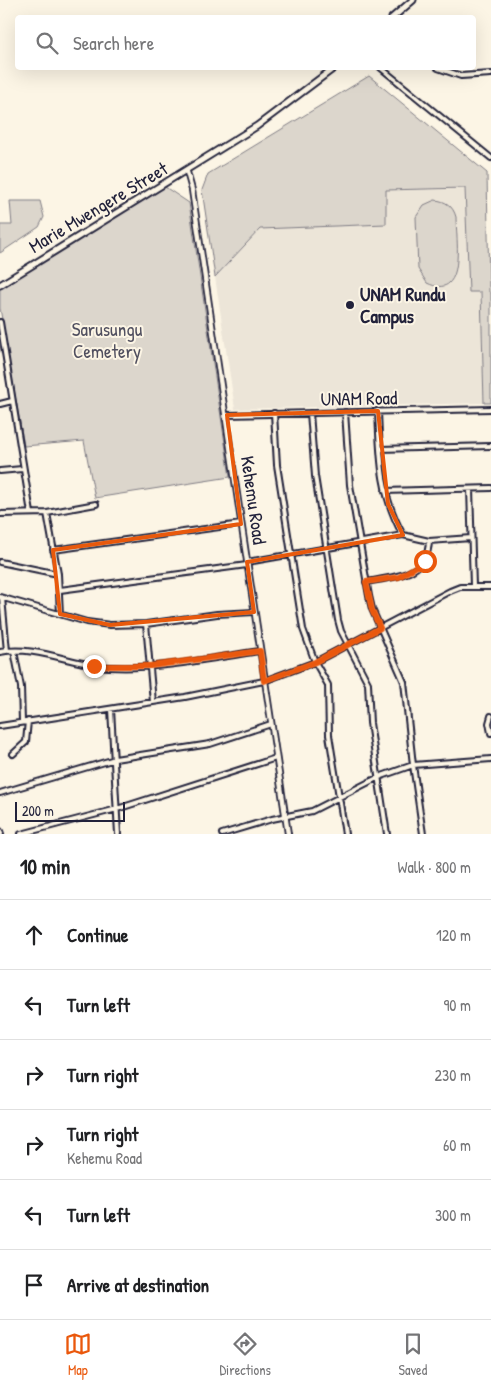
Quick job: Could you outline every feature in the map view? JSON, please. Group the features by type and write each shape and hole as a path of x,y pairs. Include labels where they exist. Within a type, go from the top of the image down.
{"main road":[{"path":"396,15 413,0"},
{"name":"Marie Mwengere Street","path":"0,285 187,172 257,126 331,70"}],"street":[{"path":"383,70 491,158"},
{"path":"444,70 461,76 491,74"},
{"name":"Kehemu Road","path":"187,172 192,190 227,414 241,524 288,834"},
{"path":"0,322 22,468 31,513"},
{"path":"0,404 12,401"},
{"name":"UNAM Road","path":"227,414 491,409"},
{"path":"378,411 385,491 392,515 403,535"},
{"path":"345,412 346,454 366,582 372,610 404,682 423,834"},
{"path":"274,413 277,465 303,629 315,662 328,685 329,735 345,834"},
{"path":"310,413 315,476 338,620 348,645 368,683 370,723 387,834"},
{"path":"380,449 491,446"},
{"path":"0,471 22,468"},
{"path":"385,491 491,488"},
{"path":"470,489 473,586"},
{"path":"0,514 47,513 96,504"},
{"path":"47,513 58,574 60,614"},
{"path":"53,550 241,524"},
{"path":"60,590 247,563 403,535 429,541 471,538"},
{"path":"366,582 399,577 414,569 425,561 429,541"},
{"path":"0,562 58,574"},
{"path":"0,726 153,702 264,681 315,662 450,590 473,586 491,587"},
{"path":"7,651 2,630 1,598 101,624 146,624 225,613 254,612"},
{"path":"146,624 153,702"},
{"path":"0,652 14,651 105,667 150,666 260,651"},
{"path":"14,651 21,687 22,722"},
{"path":"111,709 118,834"},
{"path":"491,716 489,723 491,734"},
{"path":"13,754 26,742 28,721"},
{"path":"0,793 115,759 210,744 271,724"},
{"path":"21,834 117,809 276,758"},
{"path":"222,834 285,816 312,811 379,778 413,765 491,759"}],"highlighted area":[{"path":"378,411 388,504 403,535 247,562 254,612 110,625 60,614 53,550 241,524 227,415"}],"shaded area":[{"name":"UNAM Rundu Campus","path":"465,188 469,292 481,292 484,403 235,409 215,277 260,229 386,224 386,190"}],"green space":[{"path":"369,76 487,173 489,292 491,293 491,403 484,403 481,292 469,292 465,188 386,190 386,224 260,229 215,277 202,190 208,174"},
{"name":"Sarusungu Cemetery","path":"165,187 189,203 230,477 95,498 84,441 24,446 0,308 0,289"},
{"path":"435,200 448,205 456,217 457,252 454,276 448,284 440,286 427,283 418,269 416,217 424,205"},
{"path":"10,201 40,201 44,217 39,227 0,253 0,225 12,225"}],"place":[{"name":"UNAM Rundu Campus","path":"350,305"}],"route":[{"path":"94,666 127,668 150,666 260,651 264,681 315,662 380,628 372,610 366,582 399,577 425,561"}]}
